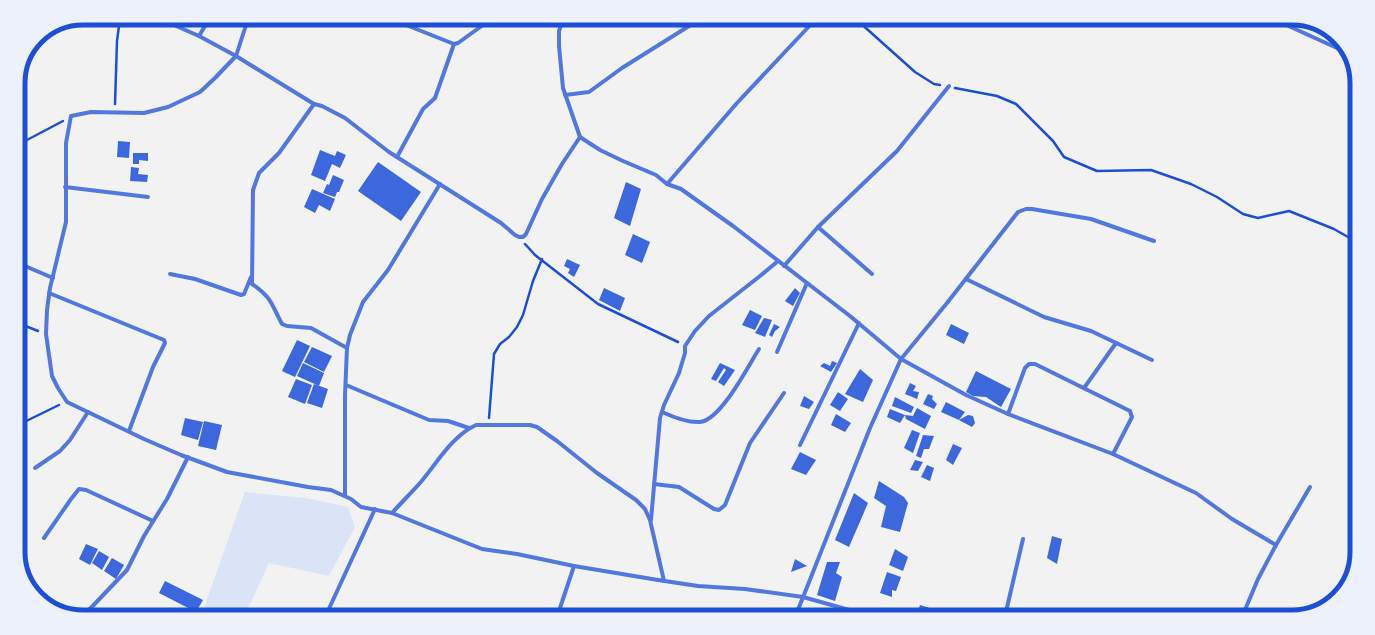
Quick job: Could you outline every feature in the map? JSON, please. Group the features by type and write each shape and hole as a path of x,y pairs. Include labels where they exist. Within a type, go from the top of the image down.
{"street":[{"path":"174,25 199,36 236,56 314,104 322,106 345,118 397,157 501,223 519,237 523,237 526,234 542,199 562,164 580,137"},
{"path":"199,36 205,25"},
{"path":"246,25 236,56 200,92 168,107 144,113 91,112 71,116 66,143 66,222 49,293 46,334 52,376 67,402 188,457 227,472 331,490 345,496 362,507 392,513 482,549 664,581 698,586 745,589 803,597 849,610"},
{"path":"406,25 454,44 458,43 483,25"},
{"path":"561,25 559,31 559,46 563,88 580,137 600,150 656,175 667,184 681,189 733,226 859,323 901,359 966,395 1008,414 1113,454 1196,492 1232,519 1276,545"},
{"path":"566,95 588,92 688,25"},
{"path":"667,184 737,104 810,25"},
{"path":"1286,25 1339,50"},
{"path":"397,157 423,109 435,98 454,44"},
{"path":"784,266 818,227 897,151 949,86"},
{"path":"314,104 278,153 259,173 254,190 252,284 262,290 273,304 282,324 287,326 311,328 347,348"},
{"path":"345,496 344,442 347,348 352,328 364,302 388,270 440,184"},
{"path":"65,187 148,197"},
{"path":"798,610 870,428 901,359 929,326 1018,212 1026,209 1091,219 1154,241"},
{"path":"818,227 872,274"},
{"path":"650,520 662,412 679,373 685,353 685,346 695,331 709,316 778,261"},
{"path":"25,266 53,278"},
{"path":"170,274 195,280 241,295 244,294 252,275"},
{"path":"966,279 1044,317 1091,331 1152,360"},
{"path":"777,352 807,283"},
{"path":"49,293 164,340 165,343 153,367 129,431"},
{"path":"800,445 859,323"},
{"path":"1084,388 1116,343"},
{"path":"662,412 690,422 702,422 713,416 728,400 759,349"},
{"path":"1008,414 1025,368 1029,364 1035,364 1130,411 1132,417 1113,454"},
{"path":"346,385 429,420 448,421 469,428"},
{"path":"654,484 679,487 714,509 719,510 725,505 750,444 784,393"},
{"path":"35,468 60,451 70,440 88,412"},
{"path":"392,513 420,483 450,446 463,432 469,428 476,425 488,424 530,426 542,430 597,473 636,500 645,509 650,520 664,581"},
{"path":"89,610 127,570 153,521 167,499 188,457"},
{"path":"1245,610 1258,579 1276,545 1310,488"},
{"path":"44,538 79,489 86,490 153,521"},
{"path":"328,610 375,509"},
{"path":"1005,610 1023,539"},
{"path":"559,610 574,566"}],"path":[{"path":"114,112 119,25"},
{"path":"862,25 914,72 934,84 997,96 1016,104 1053,141 1064,156 1097,171 1151,170 1191,184 1217,197 1243,214 1258,218 1289,211 1334,228 1350,238"},
{"path":"25,141 71,116"},
{"path":"519,237 527,247 542,260 598,304 685,346"},
{"path":"488,424 494,354 500,344 509,337 517,327 523,315 533,281 542,260"},
{"path":"25,326 46,334"},
{"path":"25,422 67,402"}],"shaded area":[{"path":"245,492 306,498 348,507 355,527 329,576 269,563 247,610 203,610"}],"building":[{"path":"118,141 130,142 129,158 117,157"},
{"path":"320,150 335,156 337,151 346,155 340,168 332,164 325,181 311,175"},
{"path":"133,153 148,153 148,161 139,160 139,164 133,164"},
{"path":"378,162 421,192 401,221 358,191"},
{"path":"131,167 139,168 138,174 148,175 147,182 130,181"},
{"path":"333,175 344,180 335,197 323,193 327,184 329,185"},
{"path":"626,182 641,189 630,226 614,218"},
{"path":"312,189 335,199 330,211 319,205 315,213 304,207"},
{"path":"633,234 650,242 642,263 625,255"},
{"path":"567,259 580,265 574,277 568,273 570,269 564,266"},
{"path":"604,288 625,298 620,311 599,300"},
{"path":"795,288 800,293 793,306 785,301"},
{"path":"750,310 762,316 755,330 742,325"},
{"path":"764,318 772,320 765,337 755,333"},
{"path":"774,324 780,327 775,331 772,337 769,335"},
{"path":"951,324 969,333 964,344 946,335"},
{"path":"297,340 310,346 295,377 282,371"},
{"path":"312,347 332,356 324,372 304,362"},
{"path":"832,361 837,363 831,372 820,366 824,363 830,366"},
{"path":"303,363 324,373 319,386 297,376"},
{"path":"720,363 735,370 724,386 718,382 726,370 724,368 716,381 711,379"},
{"path":"860,369 873,380 863,402 845,394"},
{"path":"976,371 1011,389 1001,407 986,397 973,396 966,392"},
{"path":"296,379 312,385 305,404 288,397"},
{"path":"910,383 916,386 913,391 919,392 917,399 905,394"},
{"path":"314,384 328,389 322,408 307,403"},
{"path":"838,392 848,399 840,411 830,405"},
{"path":"928,394 933,396 932,399 937,404 934,409 923,404"},
{"path":"804,396 814,402 809,409 800,406"},
{"path":"895,397 914,407 911,413 892,406"},
{"path":"946,402 965,412 959,420 941,412"},
{"path":"917,408 931,416 925,429 906,419 905,415 913,416"},
{"path":"890,409 905,415 900,423 887,417"},
{"path":"836,414 851,423 845,432 831,425"},
{"path":"968,415 973,416 975,423 972,427 959,420"},
{"path":"185,418 203,422 198,440 181,435"},
{"path":"204,421 222,425 216,450 198,446"},
{"path":"912,430 920,433 913,453 904,448"},
{"path":"923,435 934,436 929,449 924,449 921,458 916,456"},
{"path":"953,444 962,448 953,465 946,460"},
{"path":"800,452 816,460 806,475 791,469"},
{"path":"915,460 923,462 918,471 910,470"},
{"path":"927,465 934,468 930,481 921,477"},
{"path":"879,481 904,497 908,503 900,532 881,527 886,506 874,498"},
{"path":"854,493 868,503 849,547 835,540"},
{"path":"1052,536 1062,539 1057,564 1047,558"},
{"path":"86,544 98,549 90,565 79,559"},
{"path":"895,549 908,557 903,571 889,565"},
{"path":"99,551 109,557 102,570 92,563"},
{"path":"112,558 124,565 116,579 104,571"},
{"path":"795,559 807,566 791,572"},
{"path":"827,562 840,562 836,573 842,577 835,601 817,595"},
{"path":"887,572 901,577 896,591 892,590 892,597 880,593"},
{"path":"165,581 203,600 197,610 192,610 159,593"},
{"path":"920,605 936,610 918,610"}]}
